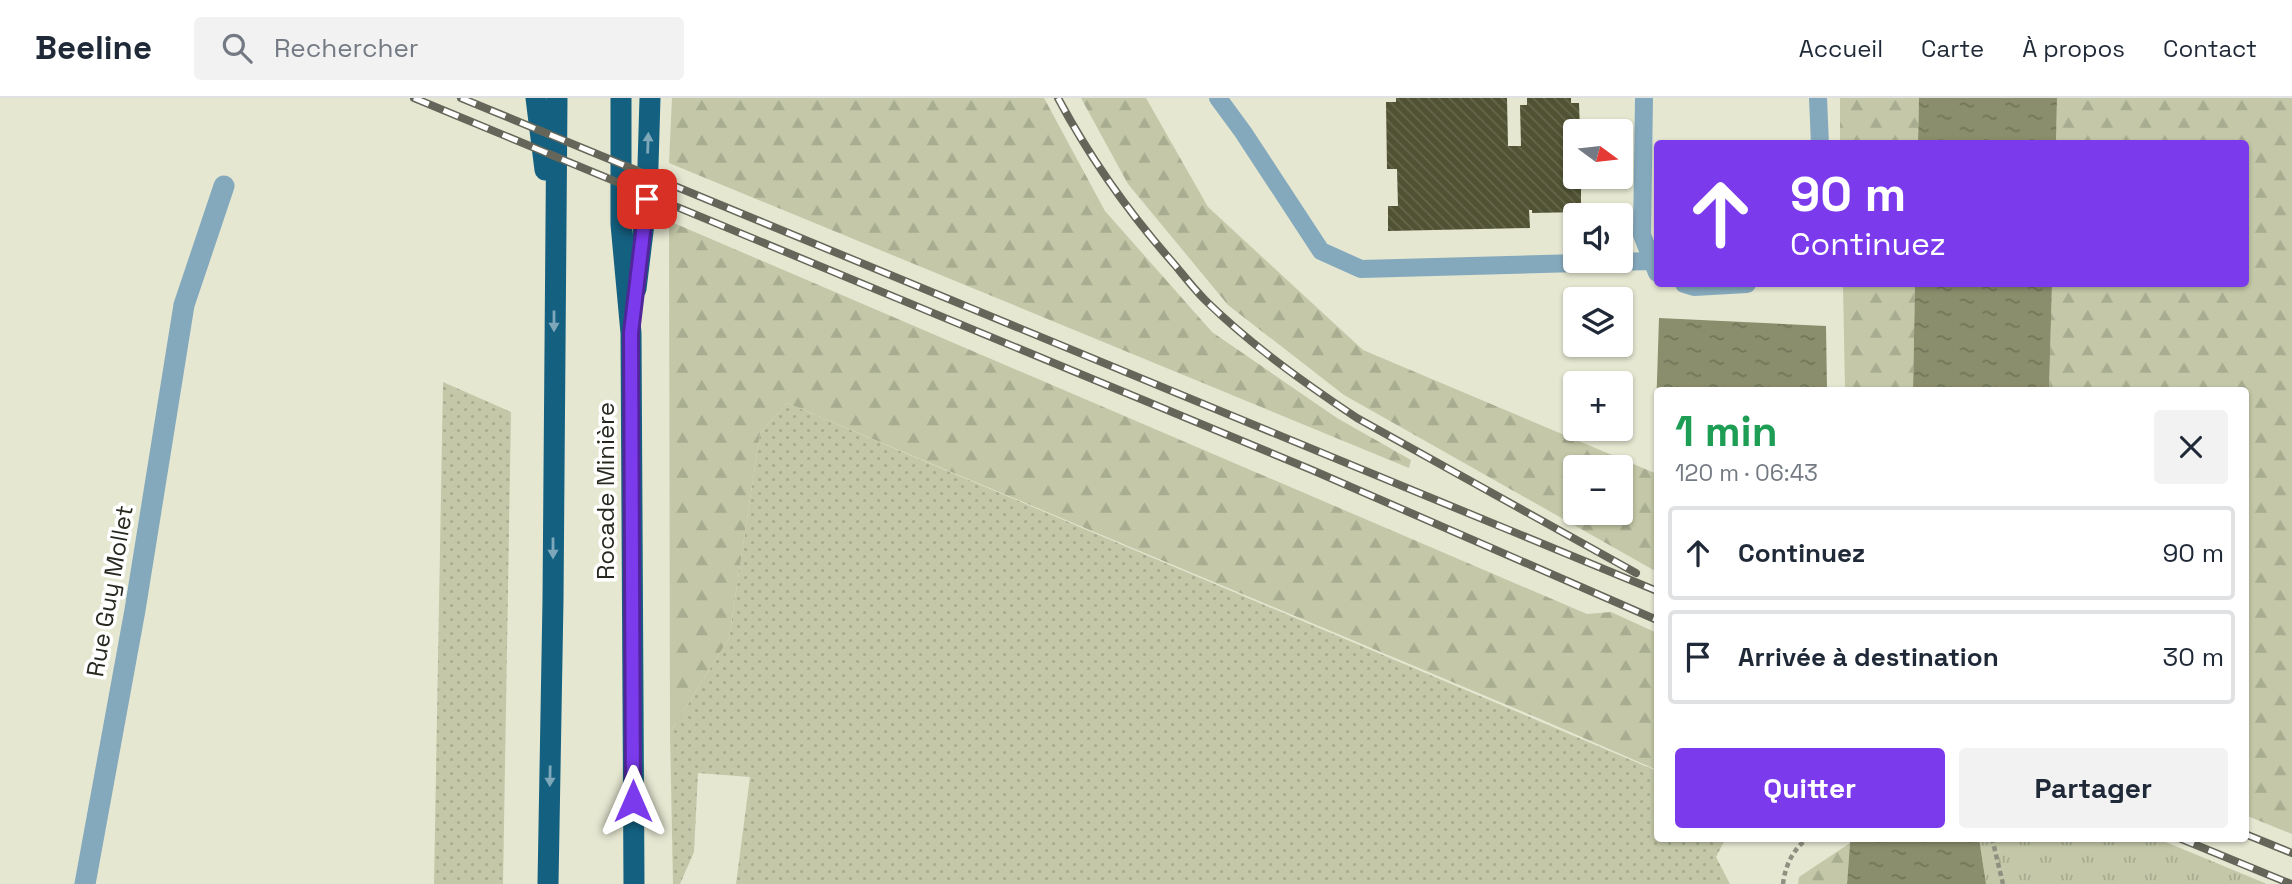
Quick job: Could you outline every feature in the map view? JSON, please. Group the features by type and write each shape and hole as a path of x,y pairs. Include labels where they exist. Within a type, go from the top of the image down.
{"highway":[{"path":"536,98 555,252"},
{"path":"548,884 557,98"},
{"name":"Rocade Minière","path":"621,98 621,224 631,333 634,884"},
{"path":"631,333 647,199 650,98"}],"street":[{"name":"Rue Guy Mollet","path":"85,884 135,610 184,305 224,186"}],"lane":[{"path":"1218,98 1321,251 1361,269 1654,267"},
{"path":"1644,98 1642,235 1654,265"},
{"path":"1818,98 1820,140"}],"path":[{"path":"1783,884 1785,867 1803,842"},
{"path":"1993,842 2003,884"}],"green space":[{"path":"672,98 1044,98 1105,211 1212,332 1337,418 1411,460 1409,468 669,163"},
{"path":"1081,98 1146,98 1208,207 1363,350 1563,434 1563,441 1579,441 1612,455 1563,455 1563,519 1344,395 1228,305 1128,184"},
{"path":"1840,98 1919,98 1918,140 1840,140"},
{"path":"2057,98 2292,98 2292,834 2249,817 2249,387 2049,387 2052,287 2249,287 2249,140 2056,140"},
{"path":"669,221 1587,614 1611,612 1654,632 1654,769 787,403 760,433 729,638 670,733"},
{"path":"1843,287 1915,287 1913,387 1845,387"},
{"path":"443,382 511,412 503,884 434,884"},
{"path":"787,403 1654,770 1654,842 1724,842 1716,857 1730,884 736,884 750,777 698,773 694,852 680,884 673,884 670,733 729,638 760,433"},
{"path":"1633,464 1654,473 1654,570 1574,525 1633,525"},
{"path":"1980,842 2166,842 2267,884 1986,884"},
{"path":"1850,843 1847,884 1798,884 1799,877"}],"water":[{"path":"1919,98 2057,98 2056,140 1918,140"},
{"path":"1915,287 2052,287 2049,387 1913,387"},
{"path":"1659,318 1826,326 1827,387 1657,387"},
{"path":"1980,842 1986,884 1847,884 1850,843"}],"building":[{"path":"1396,98 1507,98 1508,146 1521,146 1520,105 1527,105 1527,98 1571,98 1571,103 1579,103 1580,119 1563,119 1563,189 1581,189 1581,203 1563,203 1563,212 1532,213 1532,210 1529,210 1530,228 1388,231 1388,206 1398,206 1397,169 1387,169 1386,102 1396,102"}],"railway":[{"path":"414,98 1312,470 1654,619"},
{"path":"461,98 1654,590"},
{"path":"1058,98 1097,163 1141,225 1201,296 1259,348 1357,418 1636,573"},
{"path":"2249,836 2292,853"},
{"path":"2189,842 2291,884"}],"route":[{"path":"633,801 631,333 647,199"}]}
